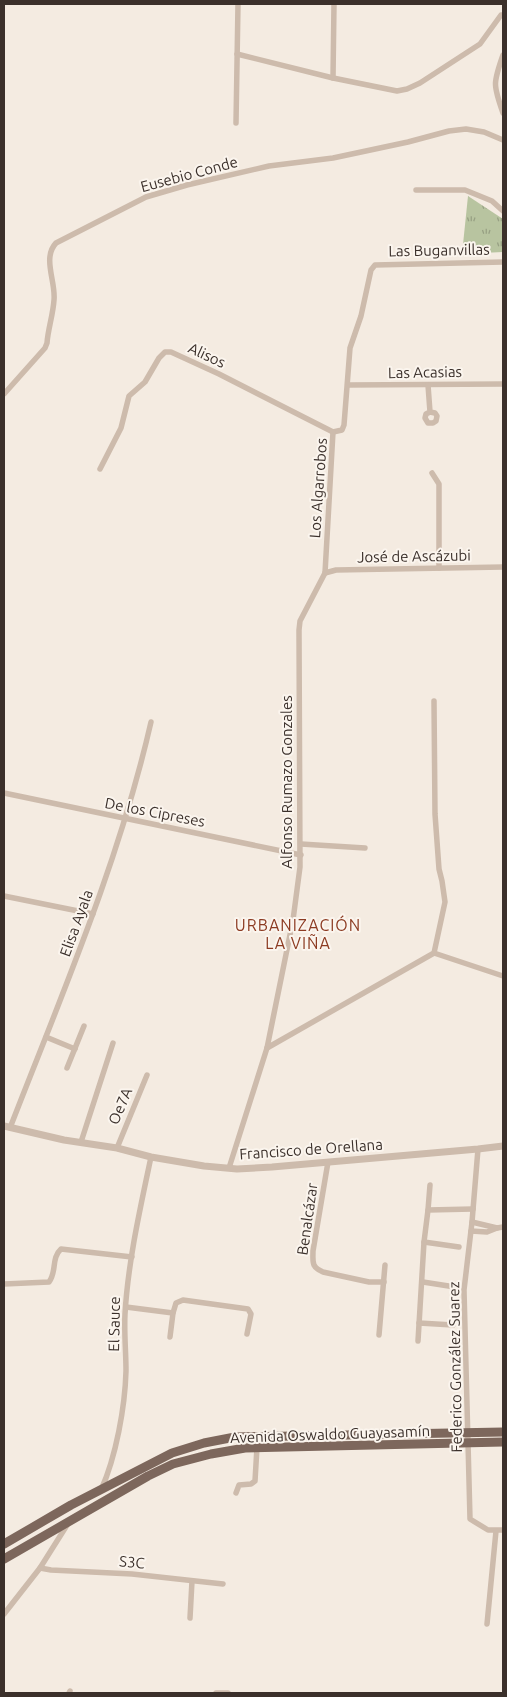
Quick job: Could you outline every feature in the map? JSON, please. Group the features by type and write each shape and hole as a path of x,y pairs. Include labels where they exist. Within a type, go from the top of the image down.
{"main road":[{"name":"Avenida Oswaldo Guayasamín","path":"4,1544 172,1453 204,1442 235,1437 503,1432"},
{"name":"Avenida Oswaldo Guayasamín","path":"4,1560 125,1488 173,1464 211,1454 257,1447 503,1442"}],"street":[{"path":"236,123 238,4"},
{"path":"333,78 334,4"},
{"path":"237,54 333,78 396,91 407,89 420,83 480,44 503,15"},
{"path":"503,55 494,83 497,99 503,112"},
{"name":"Eusebio Conde","path":"4,394 45,348 47,343 54,299 50,260 52,248 56,243 146,197 187,185 269,166 334,158 449,131 466,129 484,132 503,140"},
{"path":"416,190 465,190 492,201 503,211"},
{"name":"Las Buganvillas","path":"374,265 503,262"},
{"name":"Los Algarrobos","path":"325,573 334,432 342,430 344,425 350,348 361,316 371,270 374,265"},
{"name":"Alisos","path":"100,469 121,428 129,396 144,382 165,352 171,352 211,370 334,432"},
{"name":"Las Acasias","path":"348,385 503,384"},
{"path":"428,385 430,412"},
{"path":"432,473 439,484 440,568"},
{"name":"José de Ascázubi","path":"325,573 336,570 503,567"},
{"name":"Alfonso Rumazo Gonzales","path":"229,1168 267,1048 293,920 301,855 299,630 300,621 325,573"},
{"path":"434,701 435,814 439,869 445,902 434,953"},
{"name":"Elisa Ayala","path":"7,1127 46,1037 93,914 126,820 151,722"},
{"name":"De los Cipreses","path":"4,793 301,855"},
{"path":"301,844 365,848"},
{"path":"4,896 93,914"},
{"path":"267,1048 434,953 503,976"},
{"path":"67,1068 84,1026"},
{"path":"46,1037 75,1049"},
{"path":"81,1142 113,1043"},
{"name":"Oe7A","path":"117,1148 147,1075"},
{"name":"Francisco de Orellana","path":"7,1127 64,1140 117,1148 150,1157 229,1168 272,1167 478,1150 503,1146"},
{"name":"Federico González Suarez","path":"478,1150 464,1290 470,1519 481,1527 496,1531"},
{"name":"El Sauce","path":"102,1490 110,1471 120,1427 126,1373 126,1307 132,1256 150,1157"},
{"name":"Benalcázar","path":"328,1162 313,1250 313,1263 316,1269 323,1272 368,1282 384,1282"},
{"path":"418,1341 424,1242 430,1185"},
{"path":"428,1210 473,1209"},
{"path":"472,1222 500,1227"},
{"path":"471,1231 487,1232 500,1227"},
{"path":"424,1242 459,1246"},
{"path":"4,1284 49,1282 53,1273 55,1256 61,1249 132,1256"},
{"path":"378,1335 385,1265"},
{"path":"423,1282 455,1287"},
{"path":"170,1337 176,1303 183,1300 248,1310 251,1314 247,1334"},
{"path":"126,1307 173,1312"},
{"path":"419,1323 453,1325"},
{"path":"236,1493 238,1485 251,1484 256,1481 257,1447"},
{"path":"4,1614 40,1568 70,1521"},
{"path":"487,1624 496,1531 503,1530"},
{"name":"S3C","path":"40,1568 132,1574 223,1584"},
{"path":"190,1618 192,1581"},
{"path":"216,1693 228,1693"}],"green space":[{"path":"468,196 503,219 503,252 462,254"}],"district":[{"name":"URBANIZACIÓN LA VIÑA","path":"298,934"}]}
